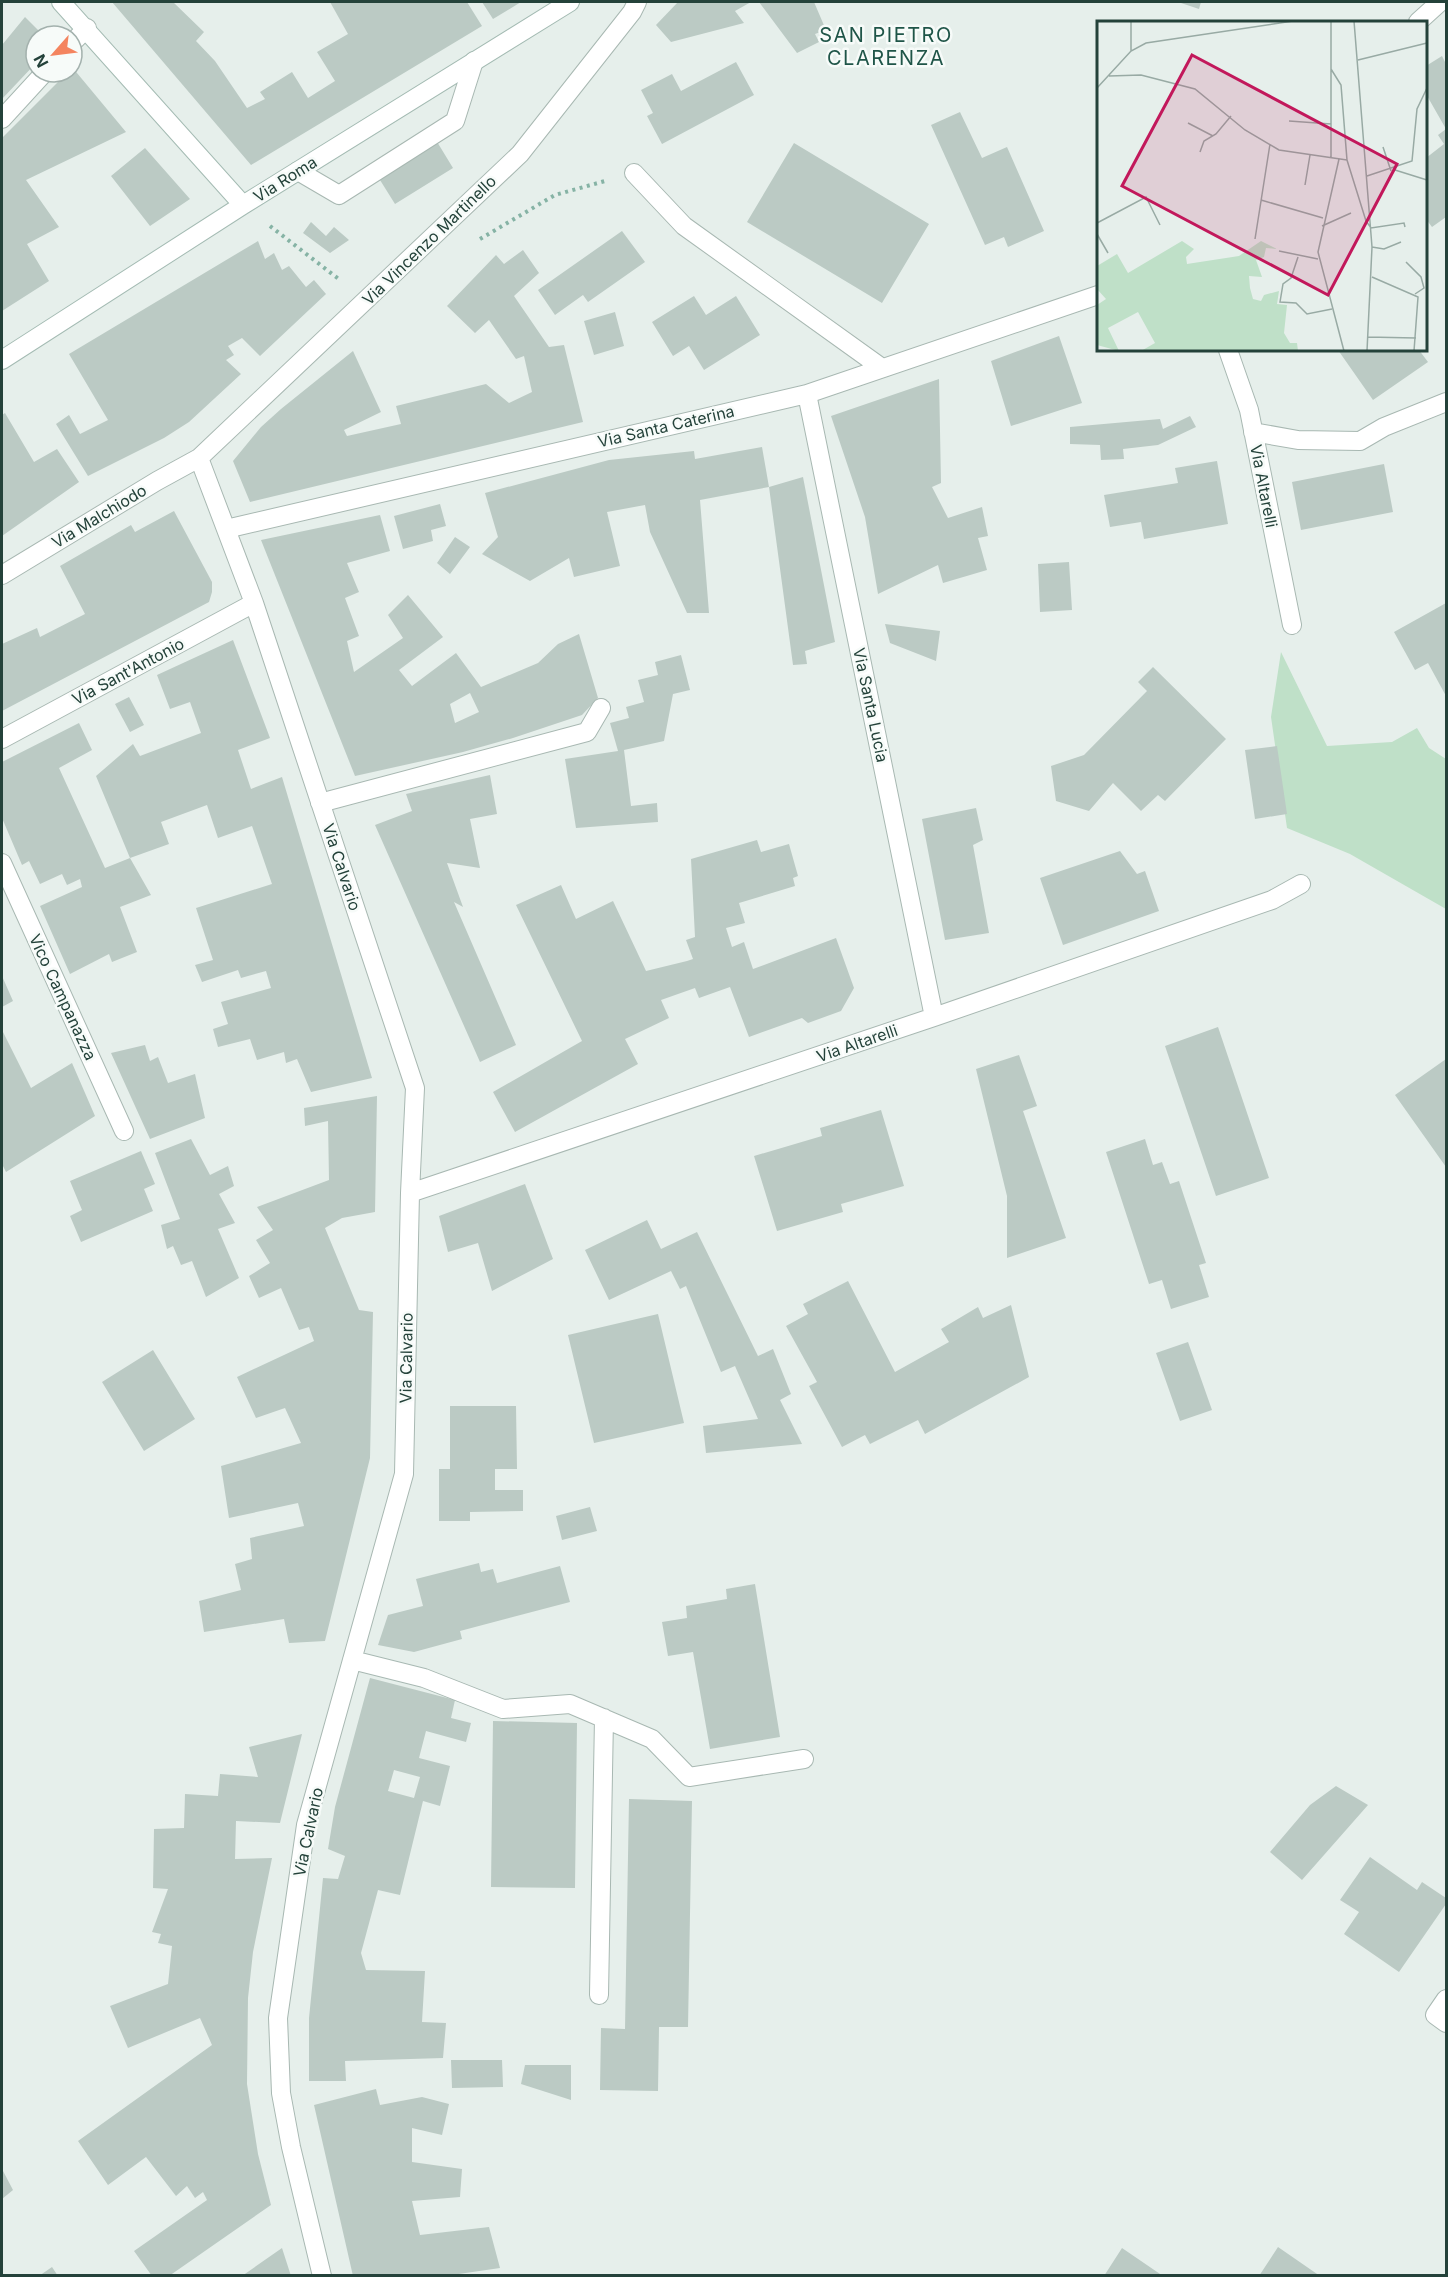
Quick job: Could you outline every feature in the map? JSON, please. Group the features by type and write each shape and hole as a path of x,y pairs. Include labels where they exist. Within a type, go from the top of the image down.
{"street":[{"path":"61,2 87,28 243,205"},
{"name":"Via Roma","path":"2,360 243,205 570,2"},
{"name":"Via Vincenzo Martinello","path":"199,458 520,154 638,2"},
{"path":"1419,21 1440,2"},
{"path":"84,31 87,28"},
{"path":"298,171 339,195 455,121 474,61"},
{"path":"2,119 34,84"},
{"path":"634,173 684,226 882,368"},
{"name":"Via Santa Caterina","path":"226,529 807,394 1097,295"},
{"name":"Via Altarelli","path":"1228,351 1249,410 1292,626"},
{"name":"Via Santa Lucia","path":"807,394 934,1017"},
{"path":"1253,432 1298,440 1360,441 1384,427 1446,402"},
{"name":"Via Calvario","path":"199,458 254,603 415,1088 410,1193 404,1474 306,1825 278,2018 281,2093 291,2147 322,2276"},
{"name":"Via Malchiodo","path":"2,575 199,458"},
{"name":"Via Sant'Antonio","path":"2,739 254,603"},
{"path":"320,803 586,732 601,708"},
{"name":"Vico Campanazza","path":"2,863 124,1131"},
{"name":"Via Altarelli","path":"410,1193 934,1017 1272,900 1301,884"},
{"path":"352,1660 424,1677 502,1709 570,1704 652,1739 689,1777 804,1759"},
{"path":"599,1995 604,1718"},
{"path":"1446,1999 1435,2015 1446,2023"}],"path":[{"path":"451,219 474,242 555,195 634,173"},
{"path":"243,205 367,300"}],"green space":[{"path":"1281,652 1327,746 1392,742 1417,728 1429,748 1446,759 1446,909 1350,854 1287,828 1271,717"}],"building":[{"path":"112,2 173,2 204,32 196,41 215,61 247,108 265,99 260,92 292,72 308,98 335,81 317,52 348,34 330,2 467,2 482,26 251,165"},
{"path":"482,2 521,2 493,19"},
{"path":"678,2 751,2 735,11 744,23 671,42 656,25"},
{"path":"759,2 814,2 826,30 815,34 819,42 797,53"},
{"path":"1178,2 1201,2 1199,9"},
{"path":"25,17 32,24 24,24 24,76 2,99 2,45"},
{"path":"1442,56 1446,64 1446,129 1427,96 1427,65"},
{"path":"736,62 754,95 662,144 647,116 653,113 641,90 672,74 681,91"},
{"path":"84,81 126,132 26,180 59,227 27,244 49,281 2,311 2,138 56,84 84,84"},
{"path":"960,112 982,158 1007,147 1044,231 1008,247 1004,237 985,245 931,125"},
{"path":"428,127 453,168 395,204 370,164"},
{"path":"1446,129 1446,217 1432,227 1427,220 1427,157 1444,144 1438,135"},
{"path":"794,143 929,224 882,303 747,222"},
{"path":"145,148 190,199 150,226 111,176"},
{"path":"311,222 326,236 334,227 349,240 330,253 303,233"},
{"path":"622,231 645,262 588,302 583,295 555,315 538,290"},
{"path":"258,241 265,259 274,253 282,270 289,266 306,287 314,280 326,294 260,356 242,338 228,346 234,355 226,360 241,374 189,422 164,438 88,476 56,424 69,415 80,434 108,420 69,354"},
{"path":"523,250 539,273 514,296 549,347 564,345 583,422 250,502 233,461 261,427 353,351 381,412 344,430 347,436 401,424 396,406 486,384 509,403 532,392 524,356 516,359 489,320 475,333 447,306 496,255 504,264"},
{"path":"694,296 706,315 736,296 760,335 704,370 689,346 673,356 652,322"},
{"path":"615,312 624,346 594,355 584,321"},
{"path":"1059,336 1082,403 1011,426 991,361"},
{"path":"1339,351 1420,351 1428,362 1373,400"},
{"path":"939,379 941,483 932,487 948,518 982,507 988,536 978,538 987,570 943,583 938,565 878,594 865,517 831,416"},
{"path":"5,413 34,462 57,449 79,482 2,536 2,415"},
{"path":"1190,416 1196,427 1158,445 1123,449 1124,459 1101,460 1100,445 1070,444 1070,427 1160,419 1163,429"},
{"path":"762,447 769,487 700,500 709,613 687,613 650,532 645,505 607,512 620,566 574,577 569,558 530,581 482,554 498,537 485,493 609,460 694,451 695,459"},
{"path":"1217,461 1228,524 1144,539 1141,522 1110,527 1104,495 1178,483 1175,468"},
{"path":"1384,464 1393,512 1301,530 1292,482"},
{"path":"803,477 835,642 805,651 807,664 793,665 769,487"},
{"path":"440,504 446,526 431,530 433,541 403,549 394,516"},
{"path":"174,511 212,582 209,602 2,711 2,644 37,628 40,637 85,614 60,566 131,525 135,532"},
{"path":"380,515 390,551 347,563 359,592 345,598 359,636 347,641 354,672 403,638 388,615 408,595 443,637 399,670 412,686 456,653 481,687 538,663 558,644 579,634 598,698 582,715 513,738 463,752 355,776 261,540","holes":["470,693 479,712 455,723 450,704"]},
{"path":"455,537 470,547 450,574 437,563"},
{"path":"1069,562 1072,610 1040,612 1038,564"},
{"path":"1446,603 1446,696 1428,663 1415,670 1394,632"},
{"path":"885,624 940,631 936,661 890,643"},
{"path":"233,640 270,738 238,750 251,789 282,777 372,1078 311,1092 297,1059 286,1063 284,1052 257,1060 250,1039 218,1047 213,1029 228,1024 221,1002 271,988 266,971 241,978 238,970 202,982 195,965 213,960 196,908 272,884 252,826 218,838 207,805 161,822 169,844 130,858 96,776 133,744 140,756 201,733 190,702 170,709 157,675"},
{"path":"681,655 690,690 673,694 664,741 624,750 631,806 657,803 658,822 576,828 565,759 618,751 610,723 629,718 626,707 644,702 638,680 658,675 655,662"},
{"path":"1153,667 1226,739 1165,801 1158,795 1141,811 1113,783 1089,811 1056,801 1051,766 1084,755 1147,691 1138,682"},
{"path":"129,697 144,725 130,732 115,704"},
{"path":"79,723 92,750 59,768 105,868 130,858 151,895 120,907 137,952 112,962 109,954 70,974 40,906 82,887 80,879 67,885 62,874 40,884 29,861 22,865 2,818 2,762"},
{"path":"1277,746 1287,814 1255,819 1245,750"},
{"path":"490,775 497,814 470,819 480,868 447,863 463,907 454,902 516,1045 480,1062 375,825 412,811 406,794"},
{"path":"976,808 983,840 973,845 989,933 945,940 922,819"},
{"path":"757,840 761,852 789,844 798,876 793,878 795,886 739,903 745,923 726,928 732,947 744,942 753,969 836,938 854,988 841,1011 808,1023 802,1018 749,1037 730,987 699,998 695,988 661,1000 669,1018 625,1039 638,1064 515,1132 493,1092 582,1041 516,905 561,885 576,919 613,901 646,971 687,961 693,959 686,940 695,937 691,859"},
{"path":"1120,851 1137,874 1145,871 1159,911 1063,945 1040,878"},
{"path":"2,976 13,1001 2,1007"},
{"path":"1218,1027 1269,1178 1216,1196 1165,1046"},
{"path":"2,1030 31,1088 72,1063 95,1116 6,1172 2,1164"},
{"path":"145,1045 150,1061 158,1057 168,1083 195,1074 205,1118 150,1139 111,1053"},
{"path":"1019,1055 1037,1106 1023,1111 1066,1238 1007,1258 1007,1196 976,1069"},
{"path":"1446,1059 1446,1167 1395,1095"},
{"path":"377,1096 375,1212 342,1218 325,1228 359,1310 373,1312 370,1458 325,1641 289,1643 284,1619 204,1632 199,1601 241,1590 235,1564 252,1559 250,1538 304,1526 298,1503 229,1518 221,1466 301,1443 285,1408 256,1418 237,1377 314,1341 309,1327 299,1330 281,1288 259,1298 249,1276 270,1263 256,1240 273,1230 257,1207 329,1180 328,1121 305,1126 304,1108"},
{"path":"881,1110 904,1186 841,1204 843,1212 777,1231 754,1156 822,1136 820,1128"},
{"path":"191,1139 210,1175 228,1166 234,1186 219,1194 235,1223 218,1229 239,1278 206,1297 192,1261 181,1265 173,1246 167,1249 161,1225 180,1219 155,1153"},
{"path":"1145,1139 1153,1165 1162,1162 1170,1184 1179,1181 1206,1263 1199,1265 1209,1297 1171,1309 1162,1280 1149,1284 1106,1152"},
{"path":"141,1151 155,1184 144,1189 153,1211 81,1242 70,1216 82,1210 70,1181"},
{"path":"525,1184 553,1259 492,1291 478,1243 448,1252 439,1216"},
{"path":"647,1220 661,1249 697,1232 758,1356 773,1349 791,1394 780,1400 802,1444 706,1453 703,1426 758,1419 735,1366 721,1372 686,1286 680,1289 671,1271 609,1300 585,1250"},
{"path":"848,1281 895,1372 949,1342 941,1329 978,1307 983,1318 1011,1305 1029,1377 925,1434 918,1420 870,1444 865,1435 842,1447 809,1386 817,1382 786,1326 808,1314 803,1304"},
{"path":"658,1314 684,1423 594,1443 568,1335"},
{"path":"1188,1342 1212,1410 1180,1421 1156,1353"},
{"path":"153,1350 195,1419 144,1451 102,1382"},
{"path":"450,1406 516,1406 517,1469 495,1469 495,1490 523,1490 523,1511 470,1512 470,1521 439,1521 439,1469 450,1469"},
{"path":"590,1507 597,1531 562,1540 556,1516"},
{"path":"479,1563 481,1572 493,1569 497,1583 560,1566 570,1602 460,1631 462,1639 414,1652 378,1645 388,1615 423,1606 416,1579"},
{"path":"755,1584 780,1737 710,1749 693,1652 668,1656 662,1622 687,1618 686,1606 727,1599 726,1589"},
{"path":"370,1678 455,1700 451,1718 471,1723 466,1742 426,1731 419,1758 450,1766 440,1806 423,1801 400,1895 378,1890 361,1953 366,1970 425,1971 422,2022 446,2023 443,2058 345,2061 346,2081 309,2081 309,2018 323,1878 338,1879 345,1856 328,1849 335,1807","holes":["394,1770 420,1777 414,1798 388,1791"]},
{"path":"493,1721 577,1723 575,1888 491,1887"},
{"path":"302,1734 280,1823 236,1821 235,1859 272,1858 253,1952 248,1998 247,2084 258,2154 271,2205 169,2276 152,2276 134,2251 207,2200 203,2192 195,2198 187,2186 176,2196 146,2157 108,2185 78,2141 212,2045 200,2018 128,2048 110,2006 168,1984 172,1946 158,1943 161,1934 152,1932 168,1889 153,1888 154,1829 184,1828 185,1794 218,1796 220,1774 258,1777 249,1747"},
{"path":"1336,1786 1368,1805 1302,1880 1270,1852 1310,1805"},
{"path":"629,1799 692,1801 688,2027 659,2027 658,2091 600,2090 601,2028 625,2029"},
{"path":"1370,1857 1417,1890 1422,1882 1446,1898 1446,1904 1399,1972 1344,1934 1359,1912 1340,1900"},
{"path":"451,2060 502,2060 503,2087 452,2088"},
{"path":"525,2065 571,2065 571,2100 521,2084"},
{"path":"376,2089 380,2105 422,2097 449,2104 442,2135 412,2128 412,2162 462,2169 460,2197 412,2201 420,2235 489,2227 500,2268 445,2276 353,2276 314,2105"},
{"path":"2,2169 13,2190 2,2199"},
{"path":"1278,2247 1320,2276 1259,2276"},
{"path":"282,2248 291,2276 242,2276"},
{"path":"1122,2248 1163,2276 1104,2276"},
{"path":"52,2267 58,2276 39,2276"}],"district":[{"name":"SAN PIETRO CLARENZA","path":"886,46"}]}
